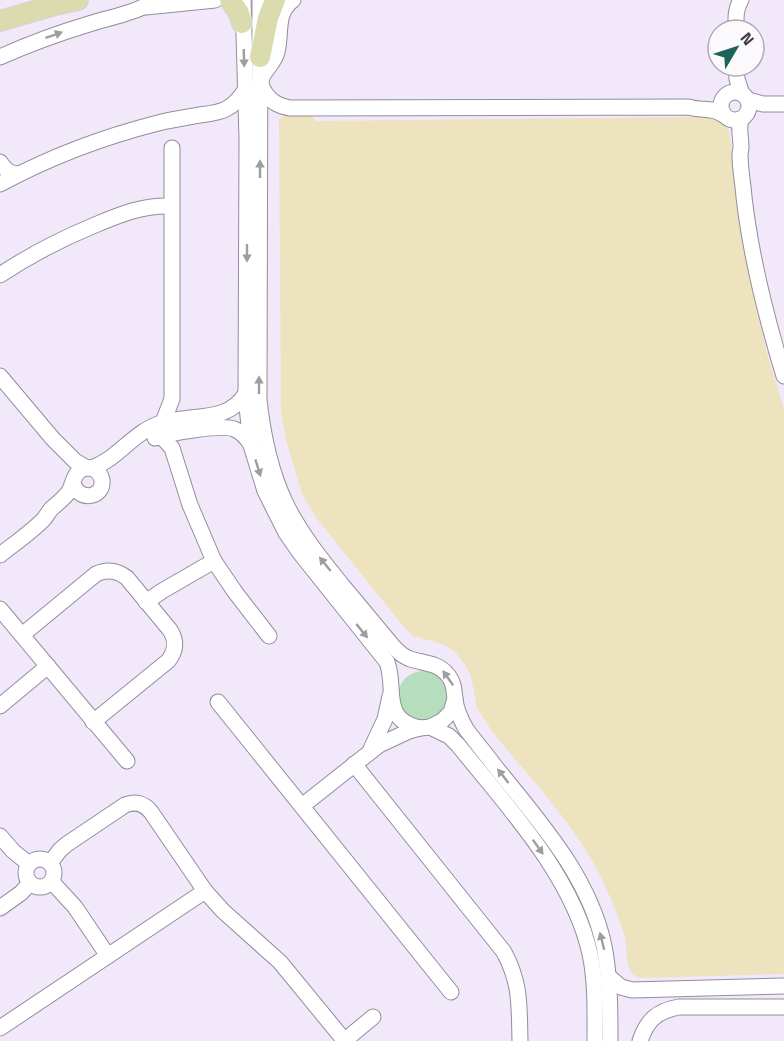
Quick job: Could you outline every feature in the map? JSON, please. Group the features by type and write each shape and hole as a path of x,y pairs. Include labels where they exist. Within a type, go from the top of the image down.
{"main road":[{"path":"0,11 27,0"},
{"path":"0,21 78,0"},
{"path":"230,0 239,13 242,23"},
{"path":"260,57 268,18 275,0"}],"street":[{"path":"0,57 60,33 149,4 215,0"},
{"path":"243,0 245,90 254,136 259,400 267,452 275,477 289,509 311,547 381,632 400,653 408,658 439,667 446,673 452,681 459,715 466,729 571,866 585,891 604,946 608,976 610,1041"},
{"path":"260,0 260,57 263,90 274,103 290,108"},
{"path":"293,0 282,13 277,53 263,75 254,136 246,393 251,445 257,468 265,491 286,533 381,653 390,670 393,708 397,714 407,723 437,729 449,735 536,844 556,874 582,926 590,954 594,984 595,1041"},
{"path":"726,0 730,9 730,18"},
{"path":"736,18 737,6 741,0"},
{"path":"254,136 269,119 282,110 290,108 689,107 712,109 731,117 745,117 749,109 735,97 730,78"},
{"path":"735,97 737,78"},
{"path":"0,184 59,156 115,135 228,108 239,99 245,90"},
{"path":"735,97 720,105 731,117 736,148 740,153 753,258 784,376"},
{"path":"689,107 735,97 763,104 784,104"},
{"path":"209,114 234,119 254,136"},
{"path":"172,148 172,399 176,410 192,424 234,429 244,435 251,445"},
{"path":"0,162 5,170 19,174"},
{"path":"0,275 63,239 122,214 146,207 171,206"},
{"path":"0,376 52,439 75,461 81,474"},
{"path":"43,520 81,474 106,461 143,431 192,424 229,411 246,393"},
{"path":"1,553 72,500 98,492 109,470 161,429 172,399"},
{"path":"183,478 180,446 192,424"},
{"path":"161,429 172,448 197,523 214,561 269,636"},
{"path":"86,496 79,493 74,486 81,474 97,471 102,480"},
{"path":"146,602 214,561"},
{"path":"22,635 100,572 109,570 123,575 173,635 174,651 168,661 93,722"},
{"path":"0,609 126,761"},
{"path":"369,752 382,724 397,676 408,666 430,664"},
{"path":"0,706 48,666"},
{"path":"302,806 369,752 398,735 437,725 451,712 455,699"},
{"path":"218,702 451,992"},
{"path":"354,764 504,951 511,965 518,992 520,1041"},
{"path":"50,863 60,850 86,831 125,805 139,803 148,808 205,891 280,962 344,1041 373,1017"},
{"path":"0,836 29,864"},
{"path":"39,859 50,863 54,870 52,882 44,887 30,884 26,872 29,864 39,859"},
{"path":"52,882 75,907 108,956"},
{"path":"0,908 30,884"},
{"path":"0,1028 205,891"},
{"path":"608,976 621,987 632,990 784,986"},
{"path":"610,1013 622,1002 635,997 784,993"},
{"path":"640,1041 651,1019 669,1009 679,1007 784,1007"}],"green space":[{"path":"423,671 432,673 443,682 448,696 446,705 437,716 423,721 414,719 403,710 398,696 400,687 409,676"}],"sand":[{"path":"709,113 719,119 729,131 748,272 767,353 784,410 784,974 641,978 634,976 630,970 621,925 595,865 569,826 494,734 477,708 471,676 465,665 456,653 443,644 413,636 404,627 317,519 302,494 287,444 281,413 279,119 295,114 311,115 316,121 701,117"}]}
